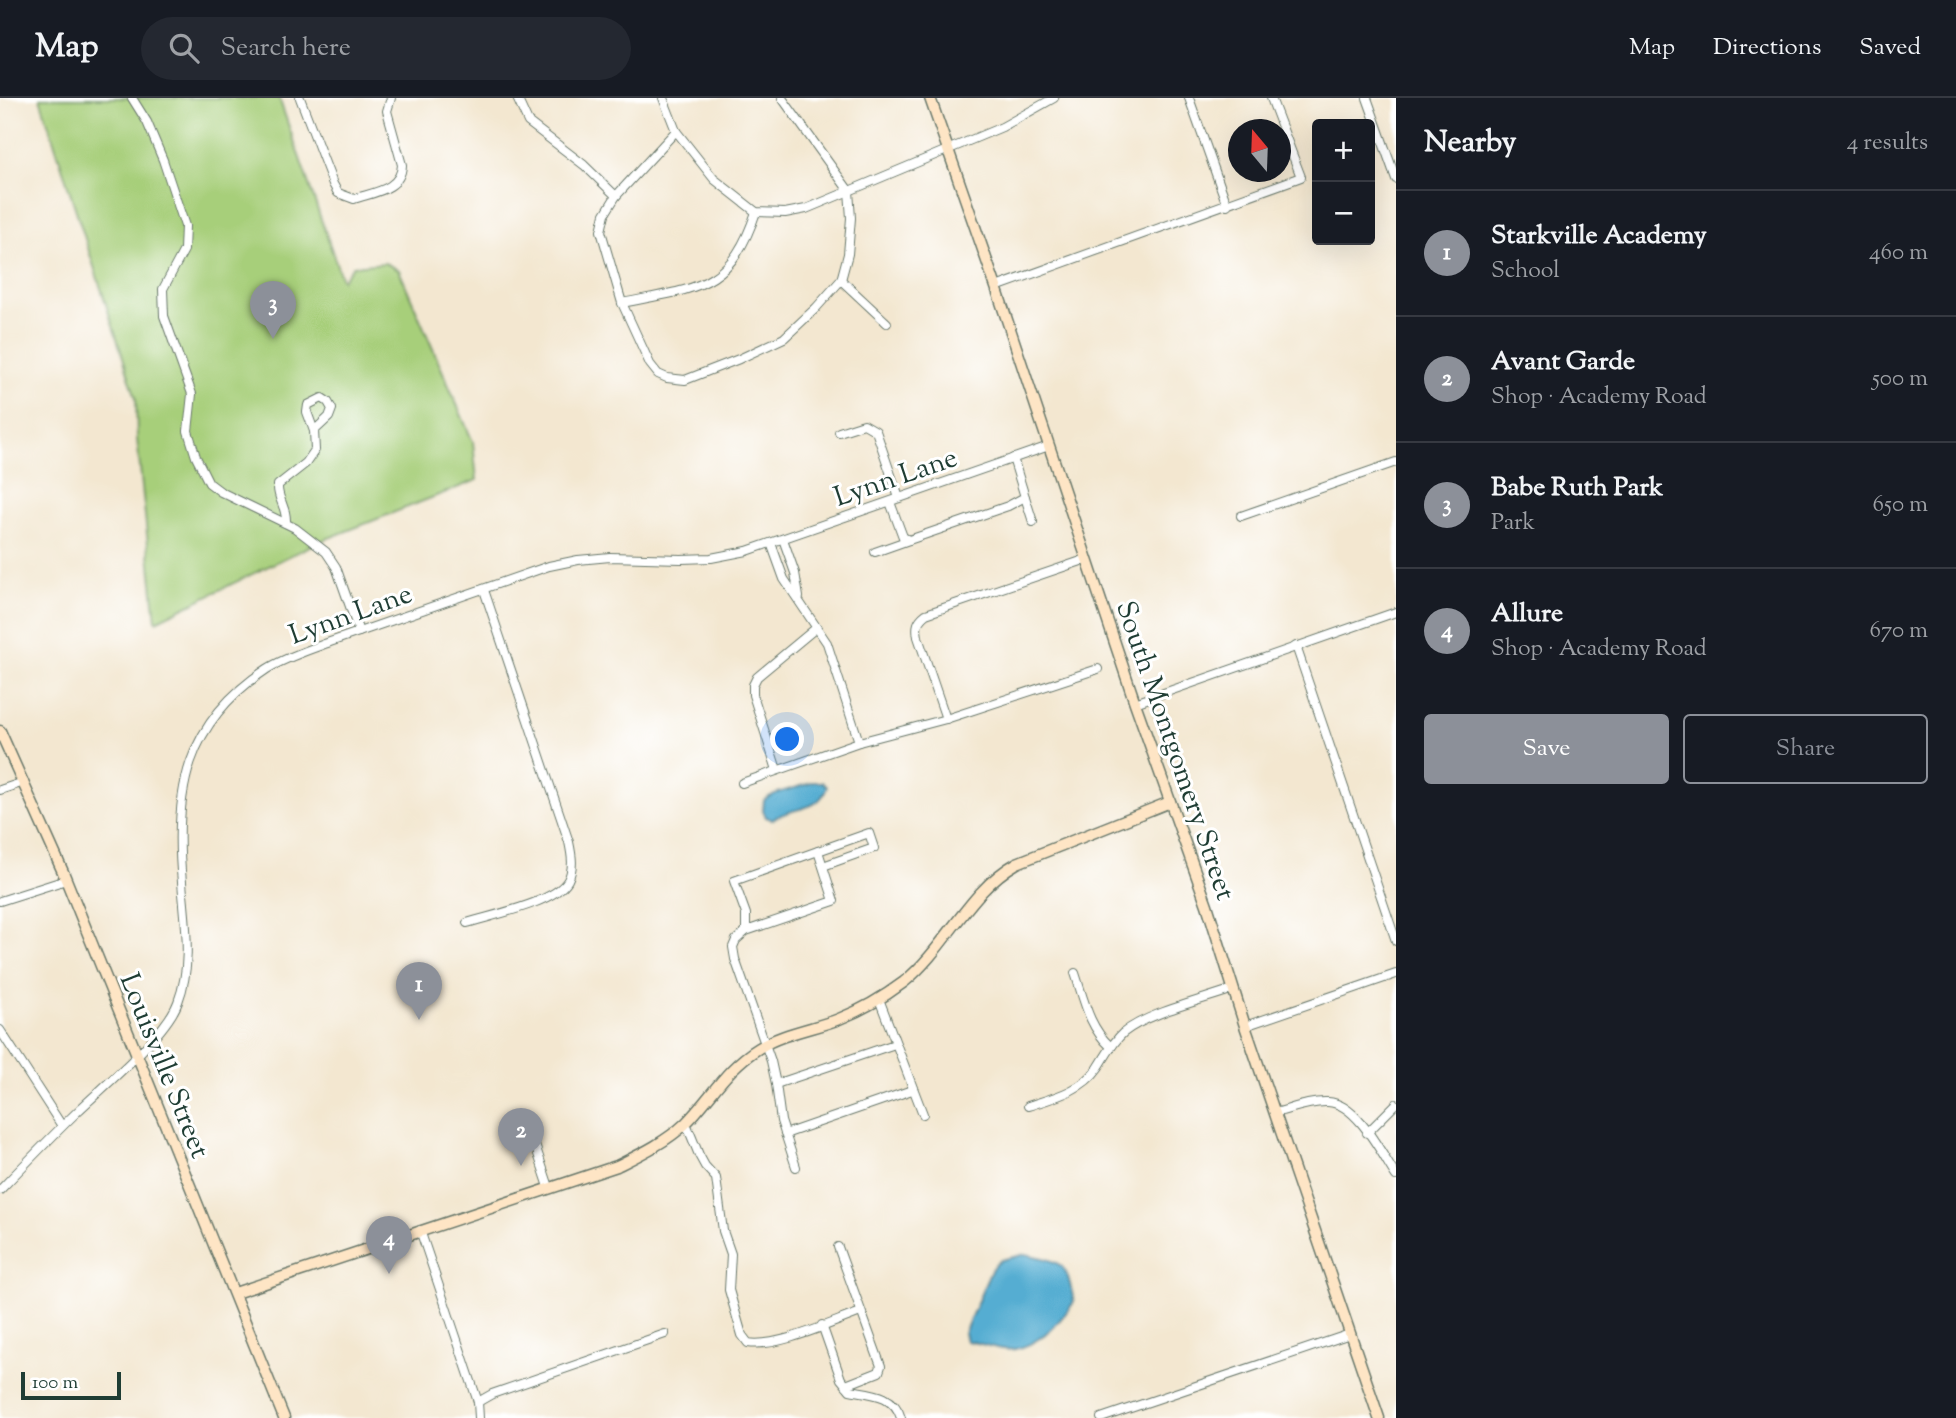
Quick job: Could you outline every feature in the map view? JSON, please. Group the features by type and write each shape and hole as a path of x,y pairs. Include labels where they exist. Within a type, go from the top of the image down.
{"street":[{"path":"132,98 147,122 163,160 185,226 184,250 163,289 164,316 192,394 188,431 196,457 209,482 220,492 286,523 326,551 336,567 359,632"},
{"path":"300,98 333,184 338,193 354,199 388,187 397,182 402,174 387,111 391,98"},
{"path":"517,98 528,122 584,165 616,196"},
{"path":"663,98 676,131 714,179 756,212 785,213 806,209 1002,127 1054,98"},
{"path":"676,131 616,196 606,214 601,231 622,303 650,364 658,374 685,380 784,338 841,280 848,254 851,218 849,191 782,98"},
{"name":"South Montgomery Street","path":"930,98 1135,703 1207,905 1245,1026 1379,1418"},
{"path":"1189,98 1227,205"},
{"path":"996,287 1301,177 1271,98"},
{"path":"1367,98 1396,179"},
{"path":"622,303 698,287 724,271 742,247 756,212"},
{"path":"841,280 887,323"},
{"path":"839,432 864,424 876,431 899,498"},
{"path":"286,523 287,511 277,493 278,485 306,463 315,450 314,431"},
{"name":"Lynn Lane","path":"0,1190 137,1055 168,1021 177,1005 184,982 187,957 178,845 184,782 205,731 221,709 243,687 268,668 297,654 549,566 610,557 711,558 747,551 1049,446"},
{"path":"1013,458 1033,522"},
{"path":"1241,516 1396,462"},
{"path":"875,552 1008,506 1025,497"},
{"path":"890,502 903,537 909,540"},
{"path":"783,539 795,573 799,600"},
{"path":"771,543 784,579 827,643 859,742"},
{"path":"946,719 918,637 916,628 919,620 926,614 1087,559"},
{"path":"467,923 551,895 564,886 573,866 569,842 484,590"},
{"path":"1135,703 1396,612"},
{"path":"777,770 753,695 753,685 757,677 816,628"},
{"path":"1296,646 1396,941"},
{"path":"742,783 859,742 946,719 1098,669"},
{"name":"Louisville Street","path":"0,730 4,749 24,782 66,880 284,1418"},
{"path":"0,790 24,782"},
{"path":"235,1293 617,1166 667,1138 686,1123 737,1063 765,1045 839,1018 879,999 905,981 999,873 1017,863 1170,802"},
{"path":"746,931 746,915 734,881 869,833 874,848 823,866"},
{"path":"796,1167 785,1134 776,1084 765,1045 734,959 733,947 746,931 834,901 818,851"},
{"path":"0,901 66,880"},
{"path":"1075,973 1090,1020 1101,1038 1110,1046"},
{"path":"1245,1026 1396,974"},
{"path":"1028,1106 1083,1084 1096,1070 1110,1046 1140,1022 1233,989"},
{"path":"879,999 923,1114"},
{"path":"0,1030 62,1126"},
{"path":"776,1084 895,1044"},
{"path":"785,1134 912,1090"},
{"path":"1275,1113 1318,1103 1339,1104 1353,1113 1396,1176"},
{"path":"1367,1133 1396,1104"},
{"path":"686,1123 705,1167 716,1178 723,1231 731,1254 729,1290 742,1335 748,1343 760,1345 778,1341 862,1312"},
{"path":"528,1124 549,1187"},
{"path":"420,1230 478,1402 480,1418"},
{"path":"838,1247 881,1366 879,1372 846,1385"},
{"path":"822,1325 841,1380 850,1390 892,1401 898,1407 901,1418"},
{"path":"478,1402 492,1394 665,1334"},
{"path":"1101,1418 1350,1334"}],"green space":[{"path":"40,98 279,98 342,280 353,266 385,263 399,270 473,442 477,480 316,543 156,621 137,439 136,398"}],"water":[{"path":"813,782 822,782 827,787 817,801 772,820 766,817 763,811 764,800"},
{"path":"1026,1254 1061,1266 1068,1279 1074,1302 1049,1331 1024,1346 1003,1349 966,1341 964,1333 992,1268 1001,1260"}],"place":[{"name":"Babe Ruth Park","path":"273,339"},
{"name":"Starkville Academy","path":"419,1020"},
{"name":"Avant Garde","path":"521,1166"},
{"name":"Allure","path":"389,1274"}]}
